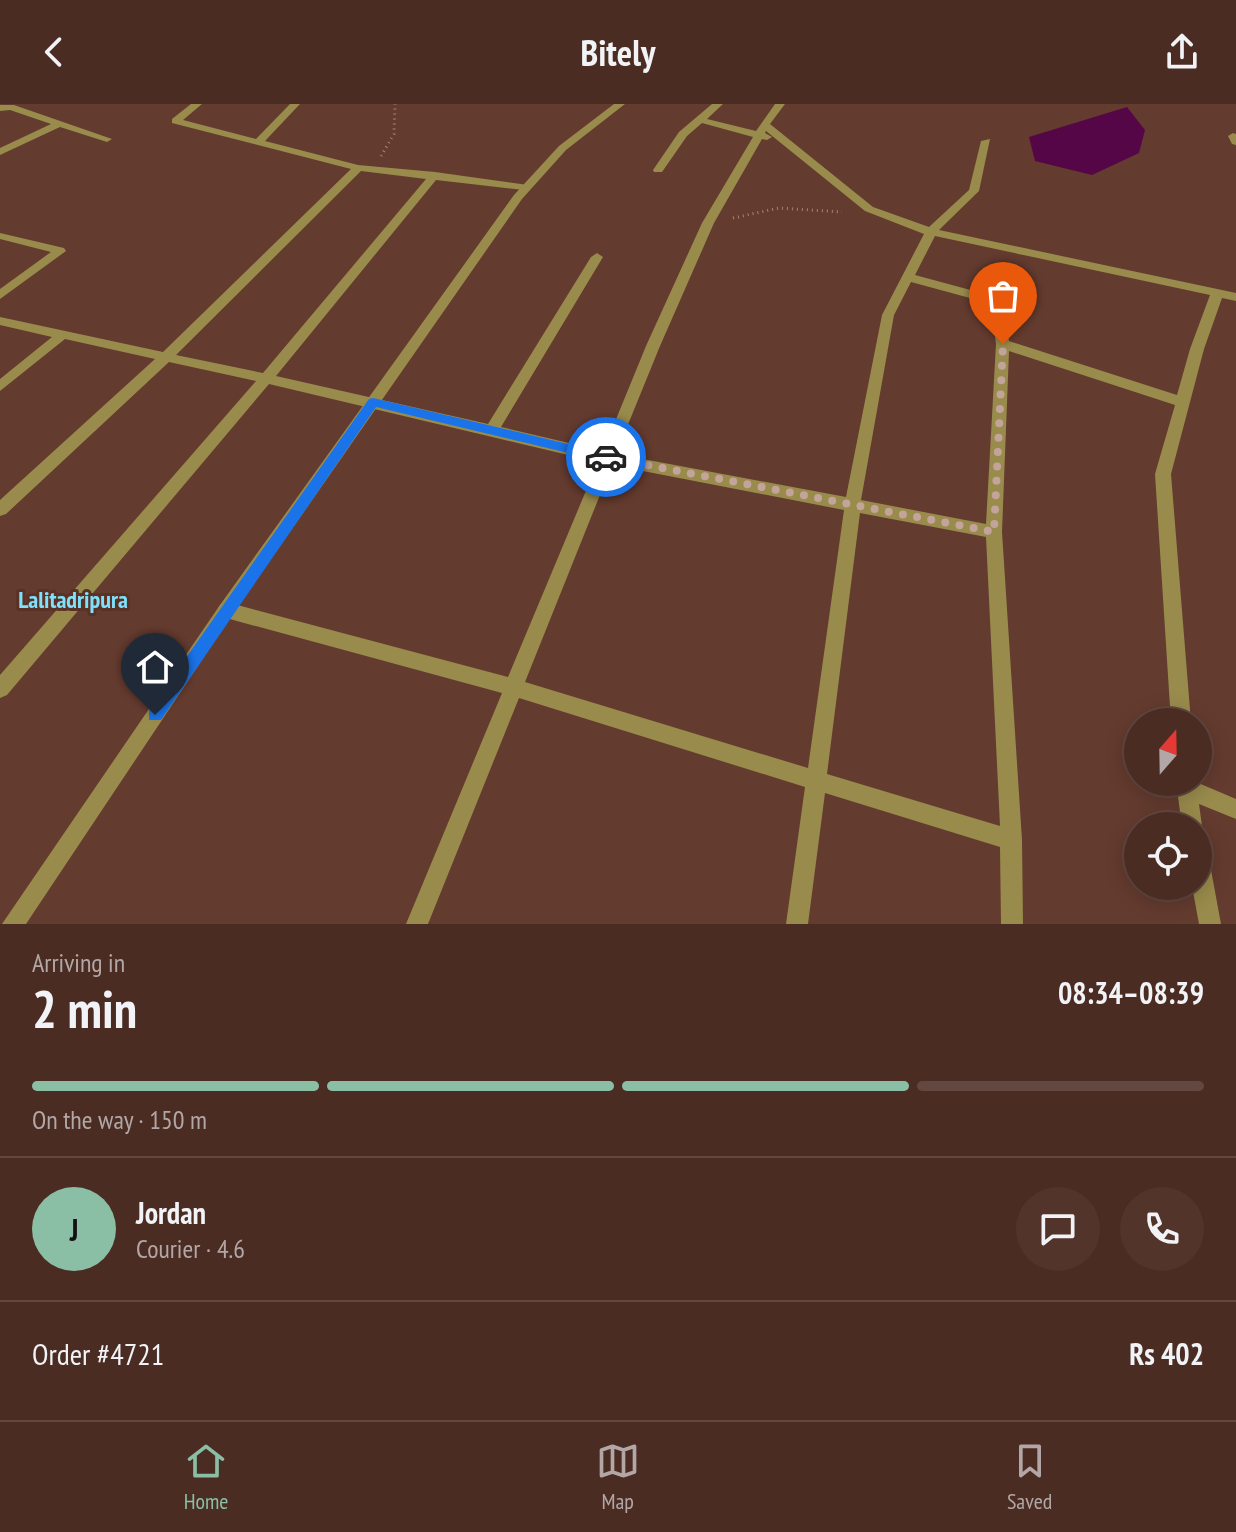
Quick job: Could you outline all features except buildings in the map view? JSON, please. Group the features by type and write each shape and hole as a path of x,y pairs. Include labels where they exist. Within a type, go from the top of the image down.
{"street":[{"path":"260,141 295,104"},
{"path":"13,924 226,610 490,239 519,192 569,140 620,104"},
{"path":"658,170 683,134 718,104"},
{"path":"417,924 607,458 708,223 780,104"},
{"path":"0,108 11,107 107,139"},
{"path":"187,107 175,121 364,168 435,175 519,192"},
{"path":"701,120 762,130 787,142 869,209 931,232 1236,297"},
{"path":"0,152 60,123"},
{"path":"797,924 853,503 888,315 931,232 974,191 982,168 986,141"},
{"path":"0,510 364,168"},
{"path":"0,689 266,379 435,175"},
{"path":"0,236 60,251 0,295"},
{"path":"491,431 597,257"},
{"path":"908,277 985,298 998,314 1003,344 994,532 1011,840 1012,924"},
{"path":"1180,708 1163,474 1217,293"},
{"path":"0,321 373,402 607,458 994,532"},
{"path":"0,386 62,335"},
{"path":"1003,344 1182,402"},
{"path":"226,610 512,687 1011,840"},
{"path":"1209,796 1236,809"},
{"path":"1206,900 1210,924"}],"path":[{"path":"364,168 394,134 395,104"},
{"path":"708,223 779,208 882,214"}],"shaded area":[{"path":"1127,107 1145,130 1139,153 1092,175 1035,161 1029,137"}],"way so far":[{"path":"606,457 994,532 1003,344"}],"district":[{"name":"Lalitadripura","path":"73,600"}],"route":[{"path":"155,715 373,402 606,457"}]}
